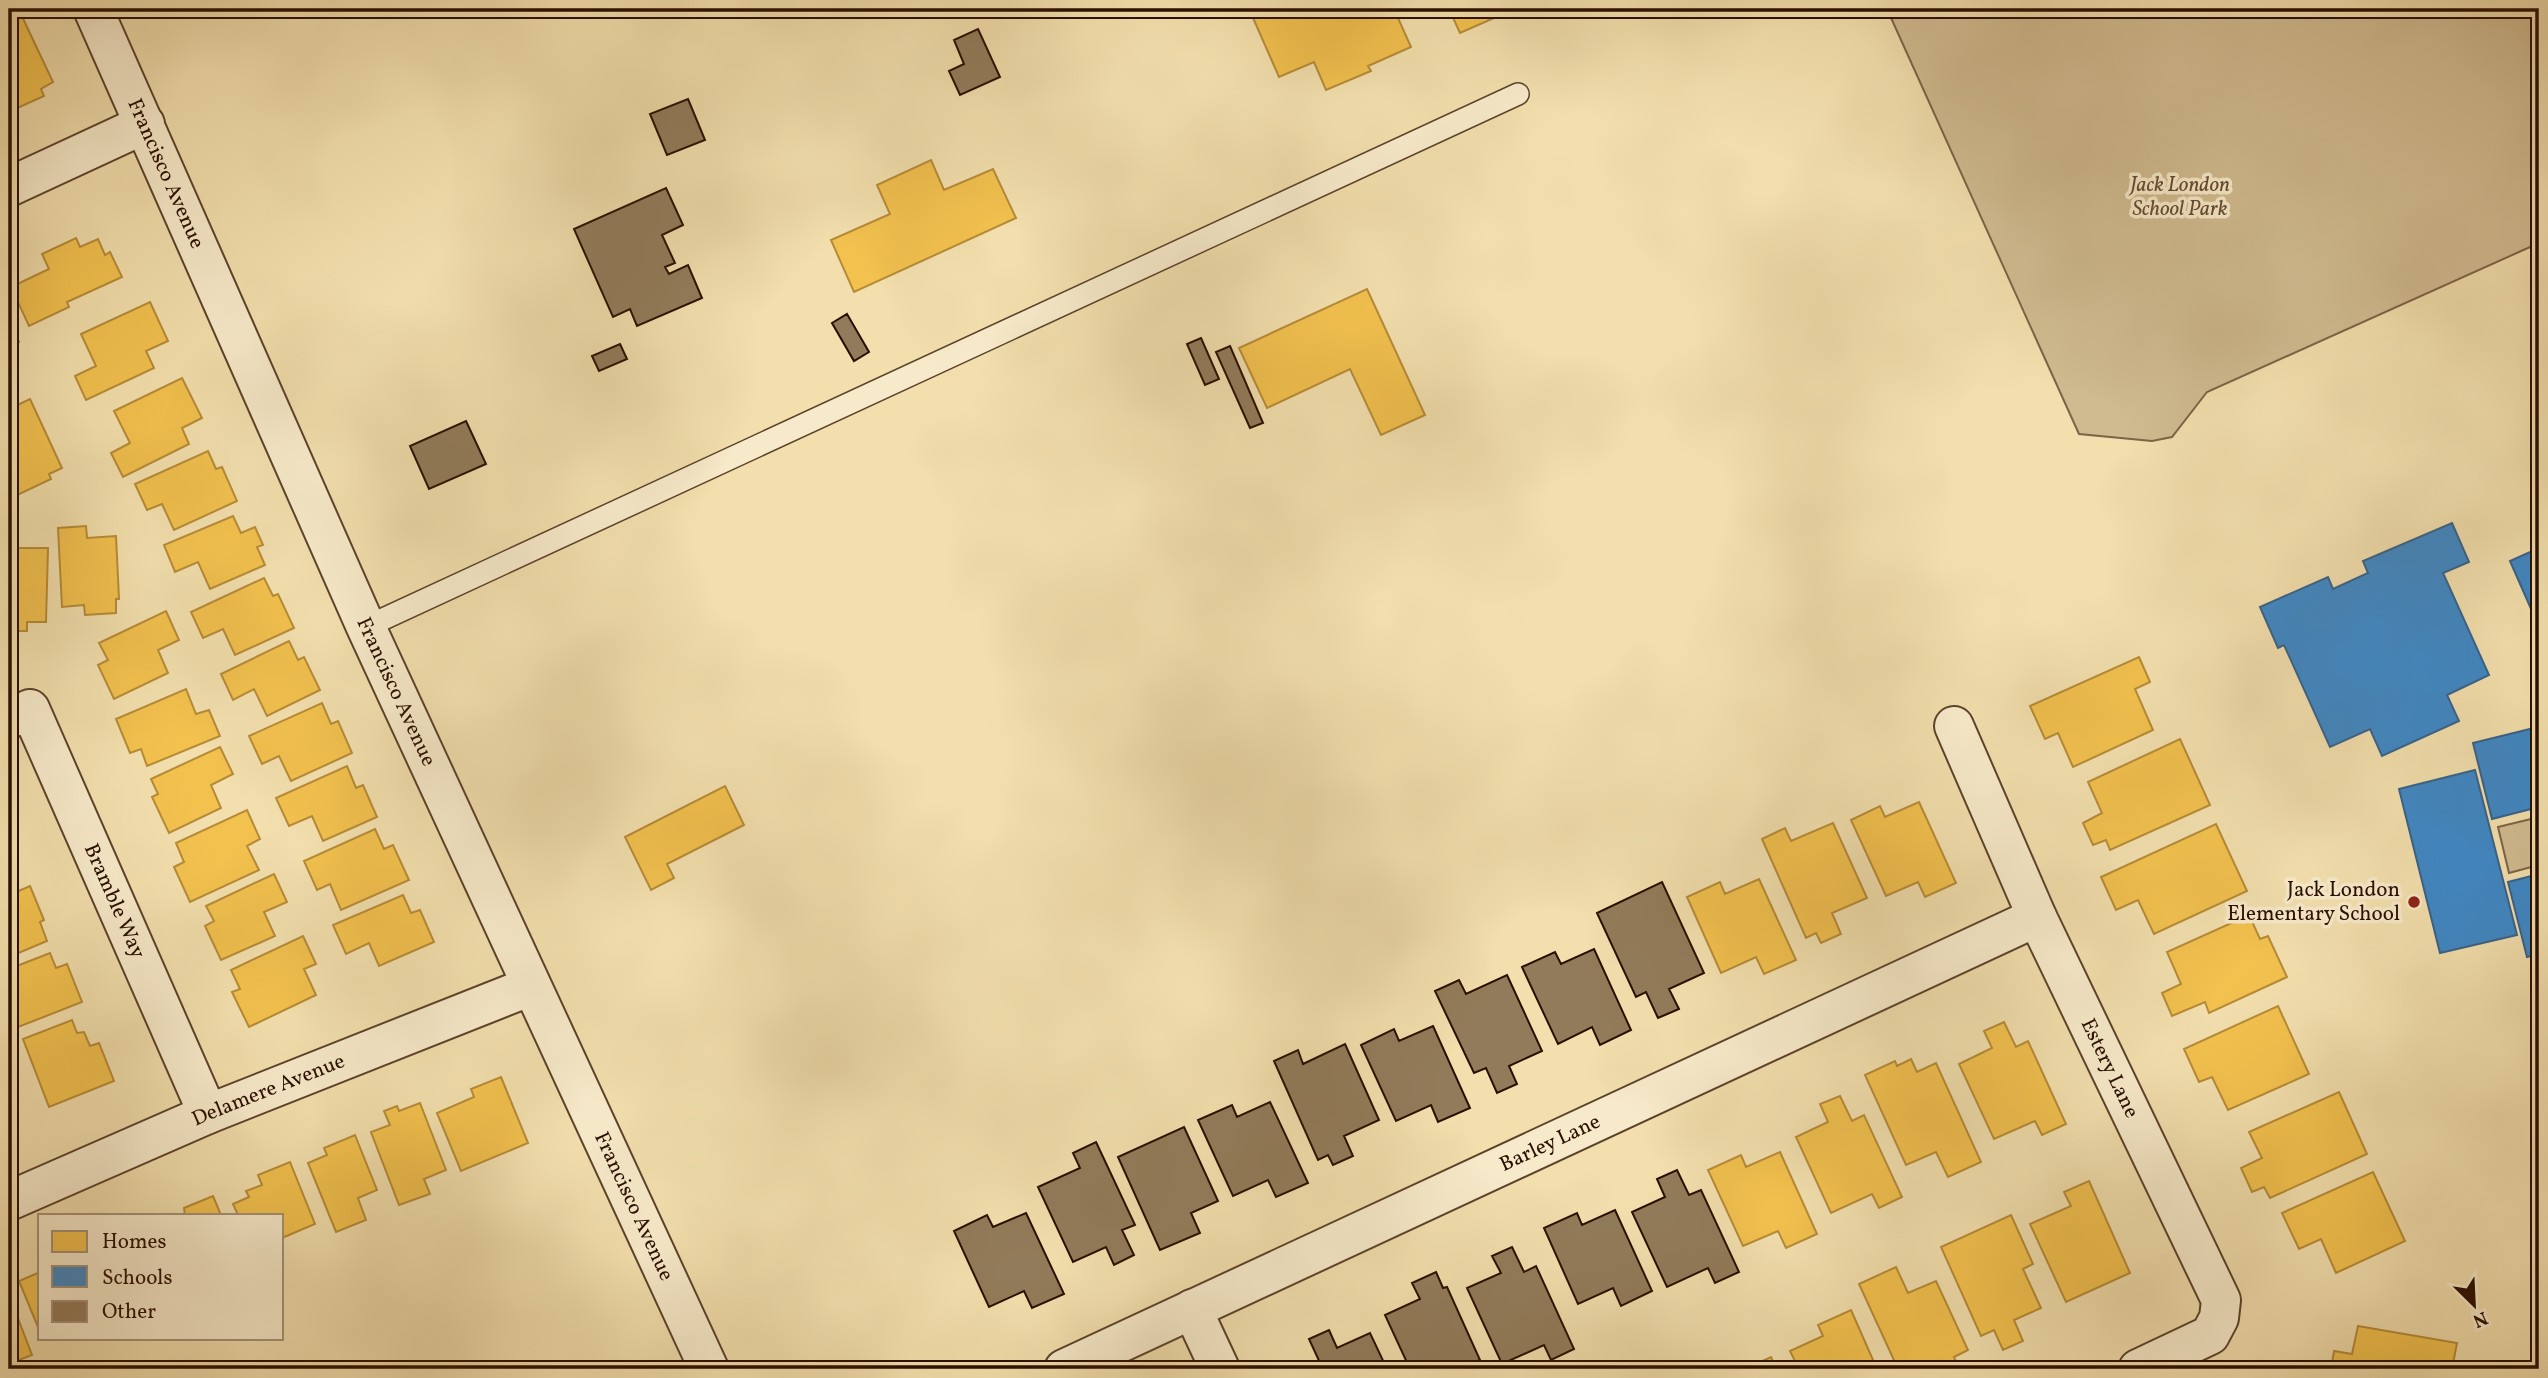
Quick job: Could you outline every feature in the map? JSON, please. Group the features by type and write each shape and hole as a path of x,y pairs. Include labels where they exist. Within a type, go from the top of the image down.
{"street":[{"name":"Francisco Avenue","path":"93,9 366,627 709,1369"},
{"path":"9,187 145,124"},
{"name":"Bramble Way","path":"9,719 30,709 208,1114"},
{"name":"Estery Lane","path":"1954,726 2037,917 2221,1300 2219,1318 2210,1335 2138,1369"},
{"name":"Barley Lane","path":"1064,1369 2037,917"},
{"name":"Delamere Avenue","path":"9,1201 208,1114 531,986"},
{"path":"1192,1309 1220,1369"}],"lane":[{"path":"366,627 1518,94"}],"green space":[{"name":"Jack London School Park","path":"1887,9 2539,9 2539,243 2207,392 2172,437 2152,441 2079,434"},
{"path":"2539,817 2539,865 2509,873 2498,827"}],"building: Homes":[{"path":"1295,9 1298,15 1312,9 1342,9 1344,13 1354,9 1394,9 1411,47 1368,66 1371,71 1326,90 1314,62 1279,77 1250,11"},
{"path":"1449,9 1498,9 1501,15 1460,33"},
{"path":"19,10 53,82 41,89 44,96 13,110 9,102 9,15"},
{"path":"931,160 944,190 993,169 1016,218 854,292 831,240 890,214 877,185"},
{"path":"76,238 80,247 98,239 105,255 110,252 122,277 67,302 69,307 29,326 11,287 49,269 42,254"},
{"path":"1367,289 1425,415 1381,435 1350,369 1267,408 1239,348"},
{"path":"150,302 168,341 146,351 154,368 86,400 75,376 96,366 81,334"},
{"path":"9,317 19,342 9,346"},
{"path":"182,378 202,418 182,428 189,444 123,477 111,453 130,443 114,411"},
{"path":"30,399 62,468 49,474 51,479 9,499 9,446 12,444 9,436 9,409"},
{"path":"208,451 216,469 222,467 237,501 174,530 162,504 147,510 135,484"},
{"path":"233,516 241,533 255,527 263,545 257,547 265,565 210,589 198,562 175,572 164,545"},
{"path":"86,526 87,538 116,536 119,599 116,599 116,613 85,615 84,605 62,607 58,528"},
{"path":"17,548 48,548 46,622 27,622 27,631 9,631 9,569 17,569"},
{"path":"264,578 273,596 278,594 294,628 235,655 223,629 203,638 191,612"},
{"path":"166,611 179,640 158,650 168,673 114,699 98,665 108,660 99,643"},
{"path":"289,641 298,660 304,657 320,690 267,716 254,689 233,700 221,674"},
{"path":"2139,657 2150,682 2135,689 2153,730 2073,767 2058,733 2045,739 2030,706"},
{"path":"186,689 196,714 209,710 220,736 147,766 141,749 130,753 116,719"},
{"path":"322,703 331,724 338,721 352,753 291,781 279,756 262,764 249,736"},
{"path":"2180,739 2210,805 2110,850 2106,840 2093,845 2083,823 2102,813 2088,782"},
{"path":"220,747 233,774 211,785 221,808 169,833 152,797 158,794 151,779"},
{"path":"347,766 356,788 363,785 377,817 323,841 312,816 289,826 276,798"},
{"path":"725,786 744,825 667,864 674,878 651,890 625,837"},
{"path":"1919,802 1956,883 1925,897 1918,882 1886,896 1851,820 1880,806 1885,817"},
{"path":"247,810 260,839 247,846 259,870 190,902 174,867 184,862 176,843"},
{"path":"1833,823 1867,898 1832,913 1841,934 1821,943 1816,933 1806,938 1762,839 1785,828 1791,841"},
{"path":"2216,824 2247,891 2154,934 2138,900 2116,910 2101,877"},
{"path":"375,829 384,849 393,845 409,880 341,910 330,884 317,890 304,861"},
{"path":"12,862 18,874 9,878 9,864"},
{"path":"274,874 287,902 264,912 275,936 221,960 205,926 214,921 206,906"},
{"path":"1759,879 1796,960 1764,974 1756,957 1721,973 1687,897 1720,882 1725,894"},
{"path":"30,886 44,920 40,922 47,941 9,957 9,895"},
{"path":"403,895 411,913 420,910 434,942 379,966 369,943 346,954 333,925"},
{"path":"2249,915 2260,939 2268,936 2287,977 2209,1013 2205,1002 2172,1016 2162,993 2181,984 2167,952"},
{"path":"303,936 316,964 304,969 316,995 249,1027 232,992 240,989 231,970"},
{"path":"50,953 56,968 67,964 82,1002 13,1029 9,1018 9,969"},
{"path":"2278,1006 2309,1074 2228,1110 2212,1077 2199,1082 2184,1049"},
{"path":"72,1020 77,1033 84,1032 90,1046 99,1043 114,1081 49,1107 23,1039"},
{"path":"2004,1022 2016,1047 2028,1041 2066,1124 2042,1135 2035,1121 1994,1139 1959,1064 1992,1048 1984,1031"},
{"path":"1911,1059 1917,1072 1936,1063 1981,1162 1948,1177 1936,1152 1906,1165 1865,1075 1895,1061 1897,1066"},
{"path":"501,1077 528,1143 461,1171 437,1113 474,1097 471,1089"},
{"path":"2339,1092 2367,1154 2270,1198 2264,1187 2252,1192 2241,1168 2262,1158 2249,1132"},
{"path":"1840,1096 1852,1121 1864,1115 1902,1197 1879,1208 1872,1194 1831,1213 1796,1137 1828,1122 1820,1104"},
{"path":"420,1103 446,1170 424,1179 430,1194 399,1205 371,1132 390,1125 384,1111 397,1106 399,1111"},
{"path":"355,1135 377,1190 358,1198 366,1220 336,1232 308,1163 327,1155 324,1148"},
{"path":"1780,1152 1817,1234 1786,1248 1778,1231 1743,1246 1708,1170 1741,1155 1746,1167"},
{"path":"290,1162 315,1224 284,1237 284,1214 238,1214 233,1204 249,1197 246,1191 262,1185 258,1175"},
{"path":"2373,1172 2405,1241 2336,1273 2321,1239 2299,1249 2282,1213"},
{"path":"2089,1181 2130,1273 2066,1302 2030,1224 2071,1206 2064,1192"},
{"path":"213,1196 221,1214 185,1214 184,1208"},
{"path":"2011,1215 2033,1264 2023,1269 2041,1308 2014,1320 2023,1341 2003,1350 1994,1330 1981,1336 1941,1247"},
{"path":"1896,1267 1908,1293 1936,1281 1968,1350 1954,1357 1957,1364 1948,1369 1940,1369 1938,1364 1927,1369 1898,1369 1859,1284"},
{"path":"38,1273 38,1327 19,1281"},
{"path":"9,1295 32,1355 11,1363 13,1369 9,1369"},
{"path":"1851,1310 1877,1369 1799,1369 1790,1351 1823,1336 1818,1325"},
{"path":"2358,1326 2457,1343 2452,1369 2331,1369 2334,1351 2352,1354"},
{"path":"1771,1357 1776,1369 1745,1369"}],"building: Schools":[{"path":"2452,523 2469,562 2443,573 2489,675 2447,695 2459,721 2382,756 2370,729 2330,747 2284,645 2278,648 2260,607 2328,577 2333,589 2368,573 2363,561"},
{"path":"2539,548 2539,627 2510,561"},
{"path":"2534,728 2539,748 2539,807 2492,819 2473,743"},
{"path":"2475,770 2517,935 2440,953 2399,789"},
{"path":"2539,874 2539,954 2527,957 2508,882"}],"building: Other":[{"path":"978,29 1000,77 960,95 949,71 964,64 954,40"},
{"path":"688,99 705,140 667,155 650,114"},
{"path":"666,188 683,225 662,235 675,263 665,267 669,274 688,265 702,298 637,326 630,309 613,317 574,229"},
{"path":"847,314 869,352 854,361 832,323"},
{"path":"1201,338 1219,379 1205,385 1187,344"},
{"path":"620,344 627,359 599,371 592,356"},
{"path":"1230,346 1263,423 1250,428 1216,352"},
{"path":"466,421 486,464 429,489 410,446"},
{"path":"1662,882 1704,973 1669,989 1679,1009 1658,1018 1646,992 1636,997 1597,913"},
{"path":"1594,949 1631,1030 1600,1045 1592,1027 1558,1044 1522,967 1555,952 1561,964"},
{"path":"1507,975 1542,1051 1509,1066 1517,1084 1497,1093 1486,1068 1474,1073 1435,991 1459,980 1466,994"},
{"path":"1433,1026 1470,1108 1438,1122 1431,1105 1396,1121 1361,1045 1394,1029 1399,1041"},
{"path":"1345,1044 1379,1120 1344,1136 1353,1156 1333,1165 1328,1155 1318,1160 1274,1061 1298,1050 1303,1064"},
{"path":"1270,1102 1308,1183 1276,1197 1268,1180 1233,1196 1198,1120 1232,1105 1237,1117"},
{"path":"1184,1127 1218,1201 1191,1213 1200,1233 1160,1250 1118,1157"},
{"path":"1096,1142 1135,1225 1122,1230 1134,1255 1114,1265 1106,1247 1073,1262 1038,1187 1080,1168 1073,1153"},
{"path":"1677,1170 1689,1195 1701,1190 1739,1272 1715,1283 1708,1268 1667,1287 1632,1212 1665,1197 1657,1179"},
{"path":"1615,1210 1652,1291 1621,1306 1613,1288 1578,1304 1544,1228 1577,1213 1582,1225"},
{"path":"1026,1213 1064,1294 1032,1308 1024,1291 989,1307 954,1231 987,1215 993,1227"},
{"path":"1512,1247 1524,1272 1536,1266 1574,1349 1551,1360 1544,1345 1502,1364 1467,1288 1501,1273 1492,1256"},
{"path":"1436,1272 1443,1288 1447,1287 1480,1360 1459,1369 1410,1369 1385,1315 1420,1299 1412,1283"},
{"path":"1329,1330 1337,1348 1370,1333 1387,1369 1312,1369 1321,1365 1309,1339"}],"place":[{"name":"Jack London Elementary School","path":"2414,902"}]}
